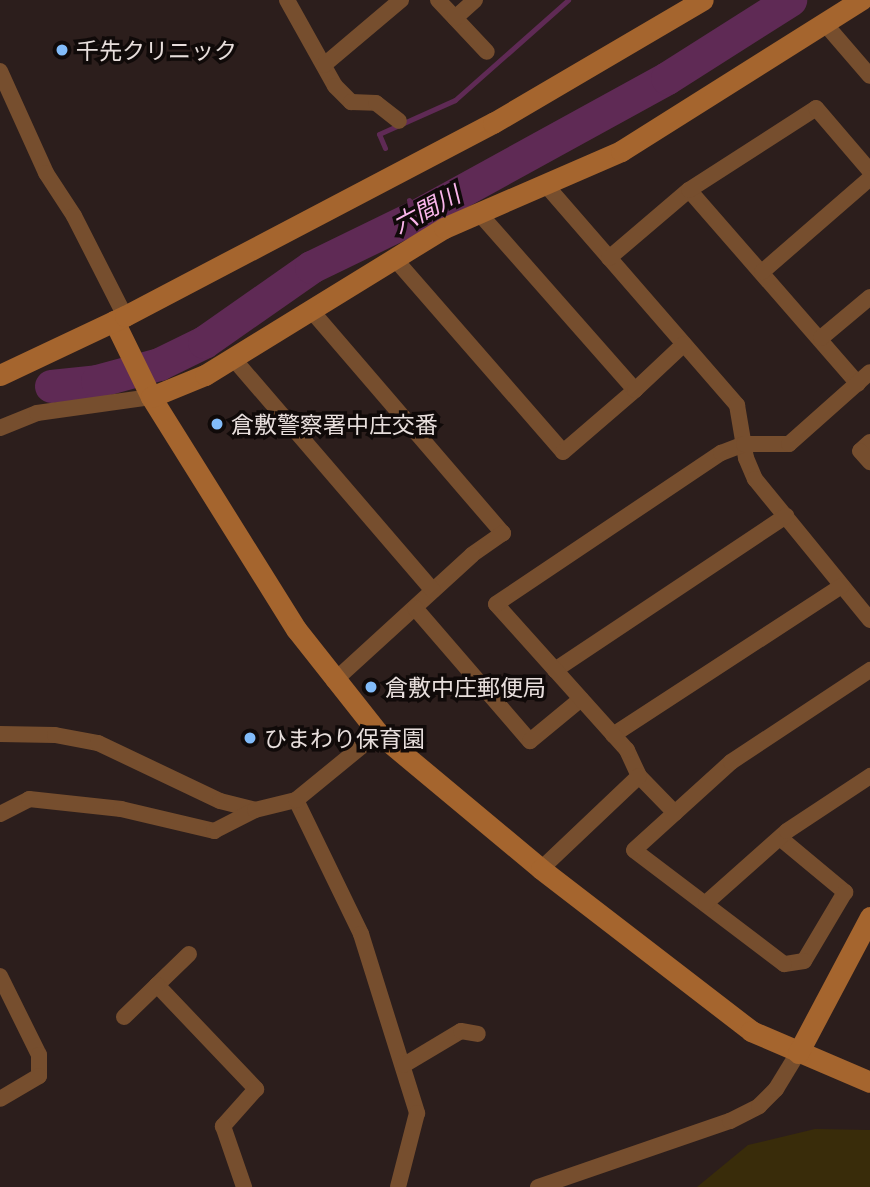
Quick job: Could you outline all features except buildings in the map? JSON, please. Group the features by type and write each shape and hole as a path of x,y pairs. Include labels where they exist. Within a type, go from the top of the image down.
{"street":[{"path":"287,0 335,86 351,102 376,103 399,121"},
{"path":"324,65 401,0"},
{"path":"438,0 487,52"},
{"path":"455,18 475,0"},
{"path":"0,376 119,319 493,123 704,0"},
{"path":"0,428 37,413 148,392 205,375 394,258 479,213 621,151 685,115 826,25 856,2"},
{"path":"826,25 870,76"},
{"path":"0,72 46,173 74,216 119,319 130,356 148,392 296,629 334,681 378,733 541,869 751,1031 870,1083"},
{"path":"608,258 690,190 816,108 870,171"},
{"path":"762,272 870,178"},
{"path":"545,184 737,405 744,444 755,479 870,620"},
{"path":"675,813 639,776 613,735 496,604 721,453 744,444 789,444 864,378 821,338 690,190"},
{"path":"479,213 635,390"},
{"path":"394,258 563,452 684,344"},
{"path":"821,338 870,297"},
{"path":"310,309 503,533 433,591 334,681"},
{"path":"232,357 433,591"},
{"path":"870,442 860,451 870,462"},
{"path":"555,670 786,516"},
{"path":"613,735 842,586"},
{"path":"415,608 530,741 582,699"},
{"path":"780,838 845,892 804,961 785,964 634,850 731,762 870,670"},
{"path":"0,814 29,799 121,809 214,831 255,810 296,800 378,733"},
{"path":"0,734 55,735 98,743 220,801 255,810"},
{"path":"541,869 639,776"},
{"path":"706,903 780,838 870,776"},
{"path":"296,800 361,934 417,1113 398,1187"},
{"path":"538,1187 730,1121 759,1106 776,1089 798,1053 870,917"},
{"path":"124,1017 189,954"},
{"path":"0,975 39,1055 40,1076 0,1099"},
{"path":"157,985 256,1089 223,1126 244,1187"},
{"path":"404,1065 461,1031 478,1034"}],"shaded area":[{"path":"815,1129 870,1130 870,1187 697,1187 748,1145"}],"waterway":[{"path":"385,148 379,134 455,100 568,0"},
{"name":"六間川","path":"51,386 97,381 159,364 204,342 311,267 416,216 667,78 790,0"},
{"path":"409,200 416,216"}],"place":[{"name":"千先クリニック","path":"62,50"},
{"name":"倉敷警察署中庄交番","path":"217,424"},
{"name":"倉敷中庄郵便局","path":"371,687"},
{"name":"ひまわり保育園","path":"250,738"}]}
